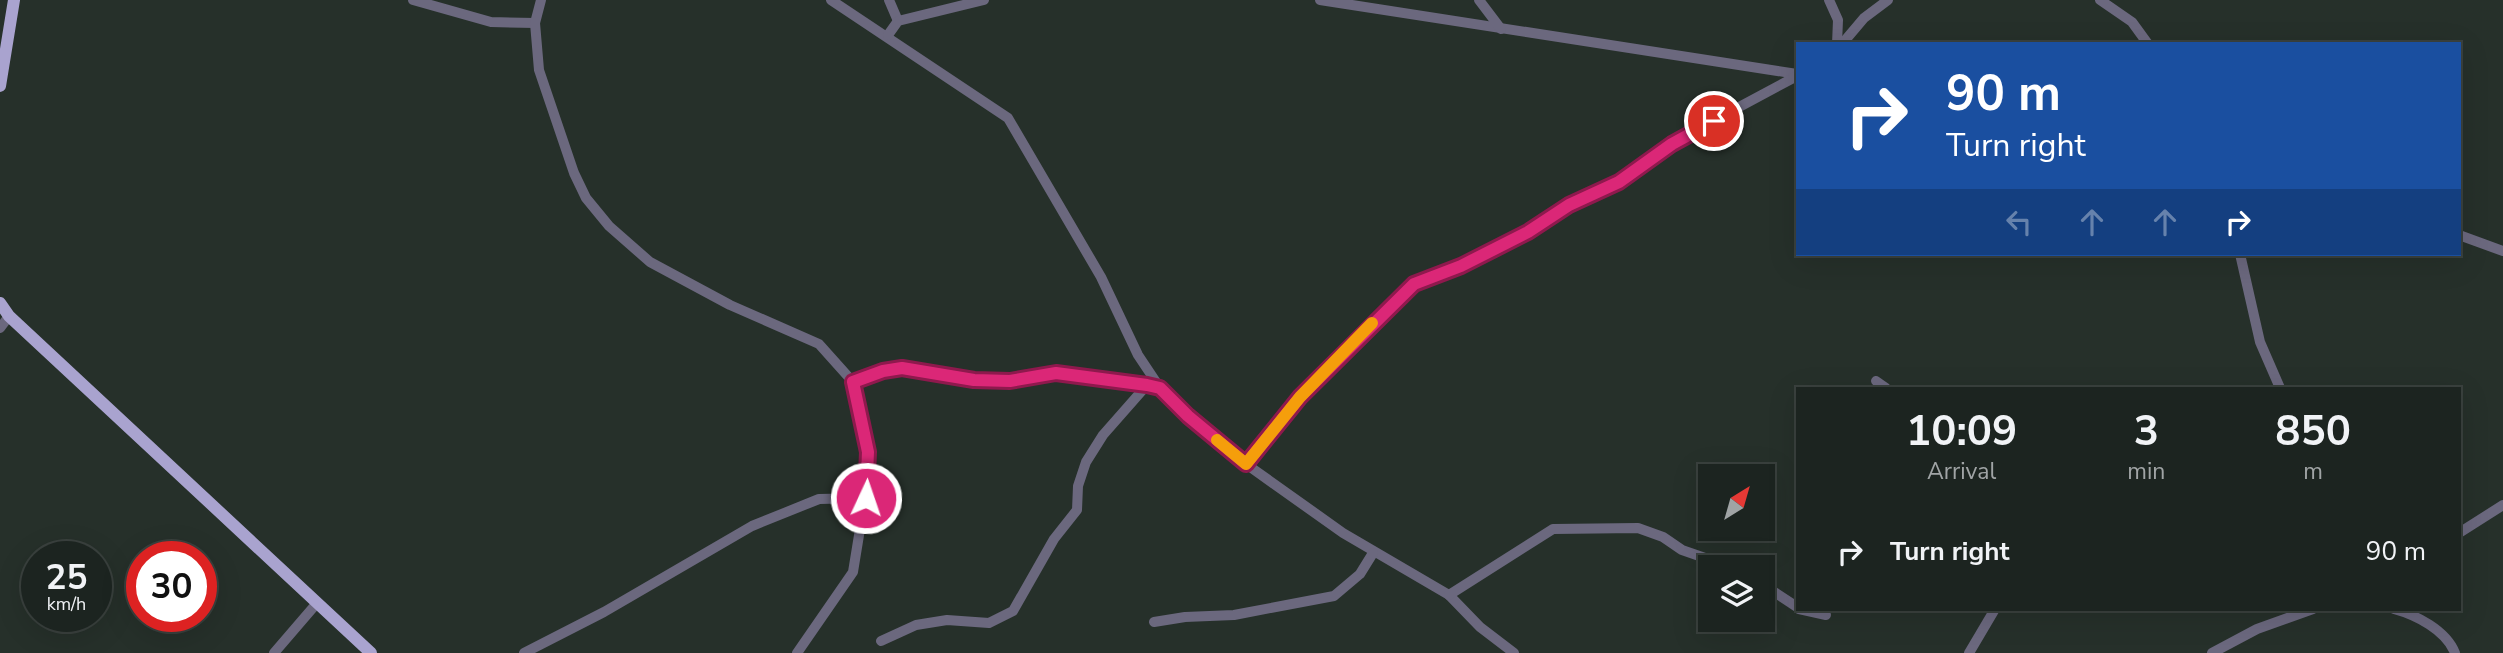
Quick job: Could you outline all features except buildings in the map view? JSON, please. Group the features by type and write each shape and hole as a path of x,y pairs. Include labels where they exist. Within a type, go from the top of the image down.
{"main road":[{"path":"0,86 14,0"},
{"path":"0,303 9,316 369,652"}],"street":[{"path":"413,0 491,22 535,23"},
{"path":"541,0 535,23 539,70 574,173 586,198 609,226 650,262 730,305 819,344 853,382 868,452 866,498 853,572 797,653"},
{"path":"831,0 888,35 1007,118 1101,277 1138,355 1160,388 1188,416 1246,464 1373,553 1449,595 1480,627 1514,653"},
{"path":"889,0 898,21"},
{"path":"888,35 898,21 984,0"},
{"path":"1320,0 1501,29 1644,48 1796,75"},
{"path":"1479,0 1501,29"},
{"path":"1829,0 1838,20 1840,42"},
{"path":"1842,42 1864,19 1888,0"},
{"path":"2100,0 2132,22 2147,42"},
{"path":"1246,464 1300,397 1414,284 1461,266 1528,232 1569,205 1619,182 1672,144 1796,76"},
{"path":"2461,236 2503,251"},
{"path":"2240,256 2260,342 2280,387"},
{"path":"0,327 9,316"},
{"path":"853,382 883,371 902,368 974,380 1010,381 1056,373 1160,388"},
{"path":"1876,381 1885,387"},
{"path":"881,641 916,625 947,620 989,623 1013,611 1054,539 1077,510 1078,485 1086,462 1103,435 1147,385"},
{"path":"524,653 604,612 752,526 819,499 866,498"},
{"path":"2461,532 2503,505"},
{"path":"1449,595 1553,528 1638,528 1663,537 1682,550 1698,556"},
{"path":"1154,622 1185,617 1234,615 1334,596 1360,574 1373,553"},
{"path":"1775,593 1796,607"},
{"path":"274,653 317,603"},
{"path":"1810,611 1826,615"},
{"path":"1971,652 1994,611"},
{"path":"2212,653 2257,629 2307,611"},
{"path":"2401,611 2413,614 2427,624 2455,653"}],"slow traffic":[{"path":"1217,440 1246,464 1300,397 1372,323"}],"route":[{"path":"866,498 869,480 868,452 853,382 883,371 902,368 990,381 1010,381 1042,373 1056,373 1160,388 1188,416 1246,464 1300,397 1414,284 1461,266 1528,232 1569,205 1619,182 1672,144 1714,121"}]}
